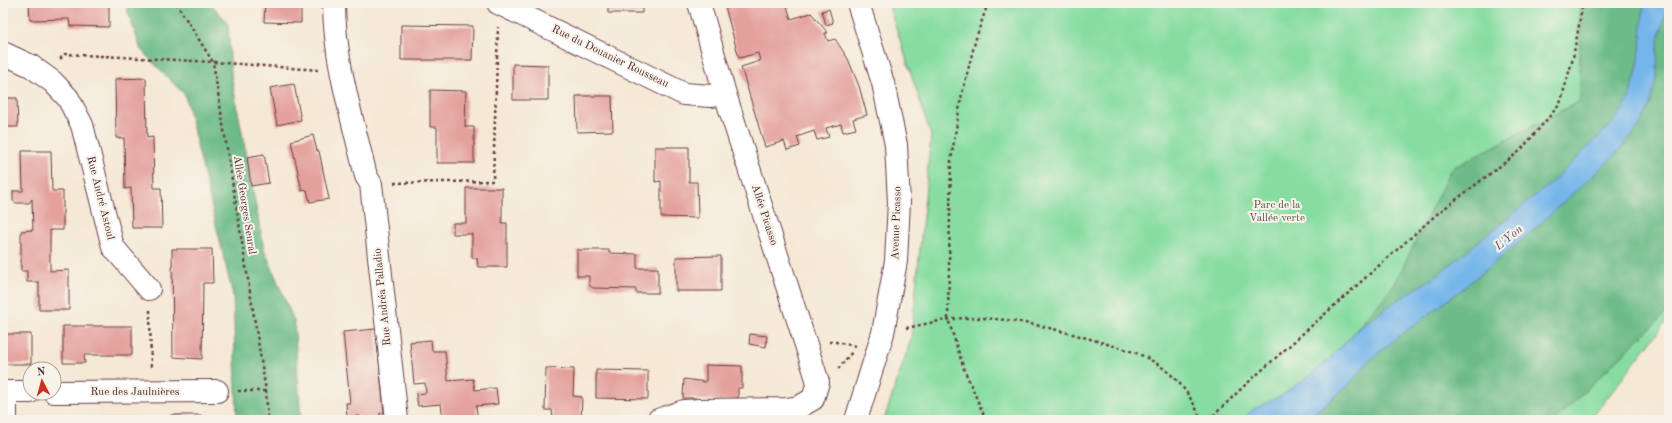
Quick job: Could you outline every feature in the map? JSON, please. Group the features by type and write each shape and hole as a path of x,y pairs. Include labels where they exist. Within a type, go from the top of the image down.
{"street":[{"name":"Rue Andréa Palladio","path":"334,3 341,72 368,180 397,420"},
{"name":"Rue du Douanier Rousseau","path":"498,3 684,94 710,96 725,94"},
{"name":"Allée Picasso","path":"658,420 684,412 700,410 799,407 813,399 818,382 725,94 698,3"},
{"name":"Avenue Picasso","path":"856,420 880,342 896,260 899,202 896,144 883,82 858,3"},
{"name":"Rue André Astoul","path":"3,53 31,66 53,82 68,98 82,125 113,247 149,289"},
{"name":"Rue des Jaulnières","path":"62,392 217,391"},
{"path":"6,420 4,392 22,392"}],"path":[{"name":"Allée Georges Seural","path":"176,3 213,62 264,383 268,420"},
{"path":"986,420 964,369 948,319 951,160 961,98 976,38 988,3"},
{"path":"1209,420 1243,387 1437,214 1520,151 1560,104 1574,58 1584,3"},
{"path":"368,180 493,181 498,26"},
{"path":"44,76 65,54 213,62 341,72"},
{"path":"149,289 151,392"},
{"path":"805,341 880,342 948,319 995,319 1029,324 1073,334 1133,352 1154,362 1170,374 1186,391 1197,408 1201,420"}],"green space":[{"path":"125,3 210,3 228,23 231,75 264,249 294,321 301,420 237,420 233,296 185,95 141,50"},
{"name":"Parc de la Vallée verte","path":"888,3 1669,3 1669,318 1590,420 884,420 911,339 931,135"},
{"path":"1580,3 1669,3 1669,310 1555,420 1281,420 1394,285 1451,169 1580,101"}],"water":[{"name":"L'Yon","path":"1644,3 1669,3 1658,42 1657,75 1650,105 1639,127 1614,156 1528,235 1460,291 1369,361 1350,384 1306,420 1242,420 1252,410 1281,396 1309,376 1326,362 1359,328 1393,303 1436,276 1552,182 1613,123 1628,101 1636,74 1639,60"}],"building":[{"path":"29,3 109,3 109,27 70,26 69,19 30,20"},
{"path":"265,3 301,3 301,23 264,22"},
{"path":"608,3 642,3 642,13 608,13"},
{"path":"724,3 786,3 791,19 811,13 828,33 825,33 828,41 835,39 848,59 859,86 867,115 853,119 856,129 843,132 841,124 826,128 829,137 817,140 814,131 797,137 800,146 787,150 784,141 765,147 741,67 760,61 758,53 739,58"},
{"path":"829,9 833,23 826,25 822,11"},
{"path":"401,25 473,26 472,60 401,60"},
{"path":"513,64 548,65 548,100 513,100"},
{"path":"146,78 147,138 153,137 154,188 161,188 162,228 132,228 131,188 125,189 124,138 116,138 115,79"},
{"path":"294,84 301,120 277,125 270,88"},
{"path":"430,90 466,91 465,127 474,127 474,163 437,163 437,127 430,127"},
{"path":"576,96 612,96 613,131 577,132"},
{"path":"3,98 17,98 18,127 3,127"},
{"path":"313,135 317,151 319,151 329,199 310,202 307,190 302,191 291,141"},
{"path":"655,147 689,147 689,182 697,182 698,218 661,217 661,181 655,182"},
{"path":"22,151 51,151 52,191 63,191 63,230 50,230 50,271 69,270 69,310 39,310 39,282 27,282 27,271 21,271 21,231 33,230 32,199 29,203 16,203 13,201 13,191 23,191"},
{"path":"264,154 269,183 251,186 247,157"},
{"path":"466,188 502,188 502,223 507,223 507,267 478,267 477,258 472,258 472,234 453,234 453,223 466,223"},
{"path":"172,249 212,249 213,283 203,283 202,359 173,357"},
{"path":"577,250 609,250 609,253 637,254 637,268 658,268 658,293 636,293 636,289 593,288 589,285 589,276 577,276"},
{"path":"721,256 721,291 676,291 676,257"},
{"path":"63,326 132,326 132,355 84,355 85,363 63,363"},
{"path":"376,329 384,413 380,413 381,420 360,420 360,416 347,417 346,403 350,403 343,332"},
{"path":"3,334 31,334 31,361 22,361 22,364 3,364"},
{"path":"750,334 767,336 766,347 749,344"},
{"path":"431,340 432,351 445,351 448,381 473,379 475,390 496,388 498,404 476,406 478,420 443,420 441,404 418,406 416,394 426,393 425,383 414,384 410,342"},
{"path":"706,365 742,366 742,388 738,388 738,401 696,400 696,398 683,398 684,379 706,382"},
{"path":"546,368 574,369 573,396 582,397 581,420 553,420 552,410 545,410"},
{"path":"596,370 648,371 648,399 596,398"},
{"path":"171,415 201,415 201,420 171,420"}]}
